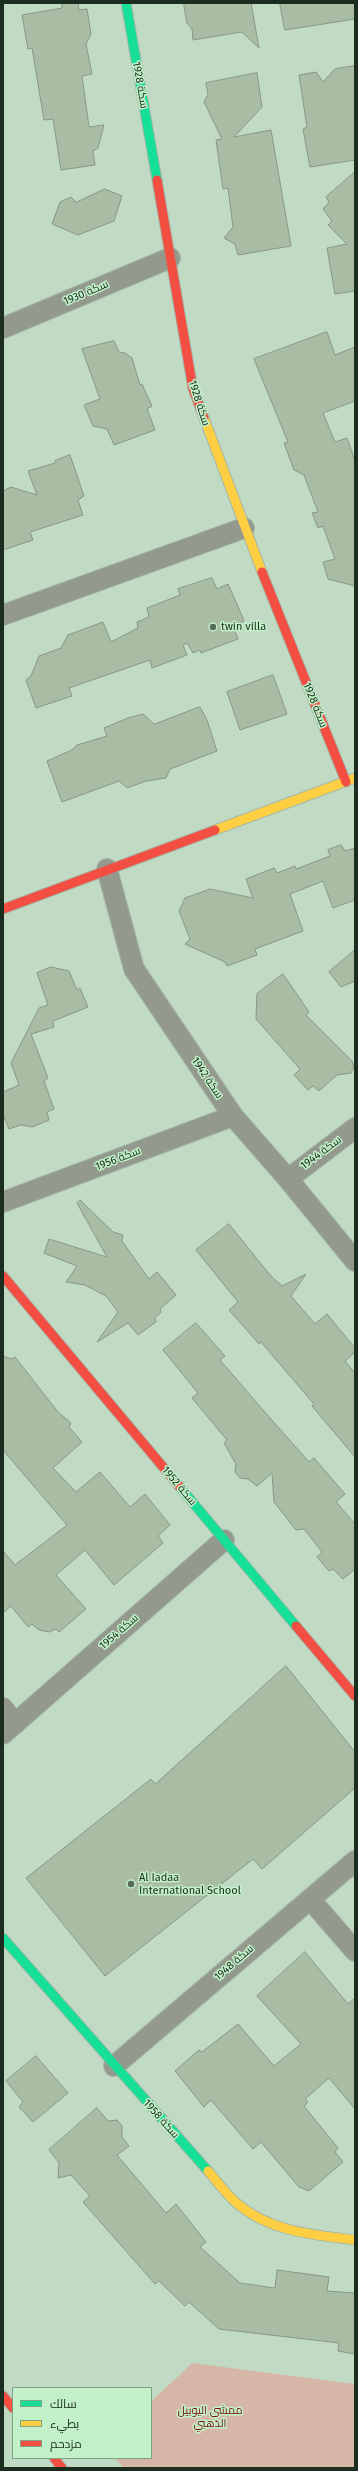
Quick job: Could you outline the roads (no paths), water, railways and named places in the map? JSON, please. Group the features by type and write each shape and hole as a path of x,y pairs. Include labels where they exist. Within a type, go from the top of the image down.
{"street":[{"name":"سكة 1928","path":"126,3 192,389 244,528 351,780"},
{"name":"سكة 1930","path":"3,328 170,258"},
{"path":"3,615 244,528"},
{"path":"3,909 106,869 351,780"},
{"name":"سكة 1942","path":"106,869 134,969 232,1116 288,1179 355,1261"},
{"name":"سكة 1956","path":"3,1202 232,1116"},
{"name":"سكة 1944","path":"288,1179 355,1128"},
{"name":"سكة 1952","path":"3,1276 355,1696"},
{"name":"سكة 1954","path":"3,1708 9,1729 224,1540"},
{"name":"سكة 1948","path":"114,2066 355,1861"},
{"path":"310,1899 355,1951"},
{"name":"سكة 1958","path":"3,1938 225,2191 254,2218 273,2226 355,2240"},
{"path":"3,2396 12,2407"},
{"path":"55,2459 62,2468"}],"place":[{"name":"twin villa","path":"213,627"},
{"name":"Al Iadaa International School","path":"131,1884"}],"park label":[{"name":"ممشى اليوبيل الذهبي","path":"210,2417"}]}
